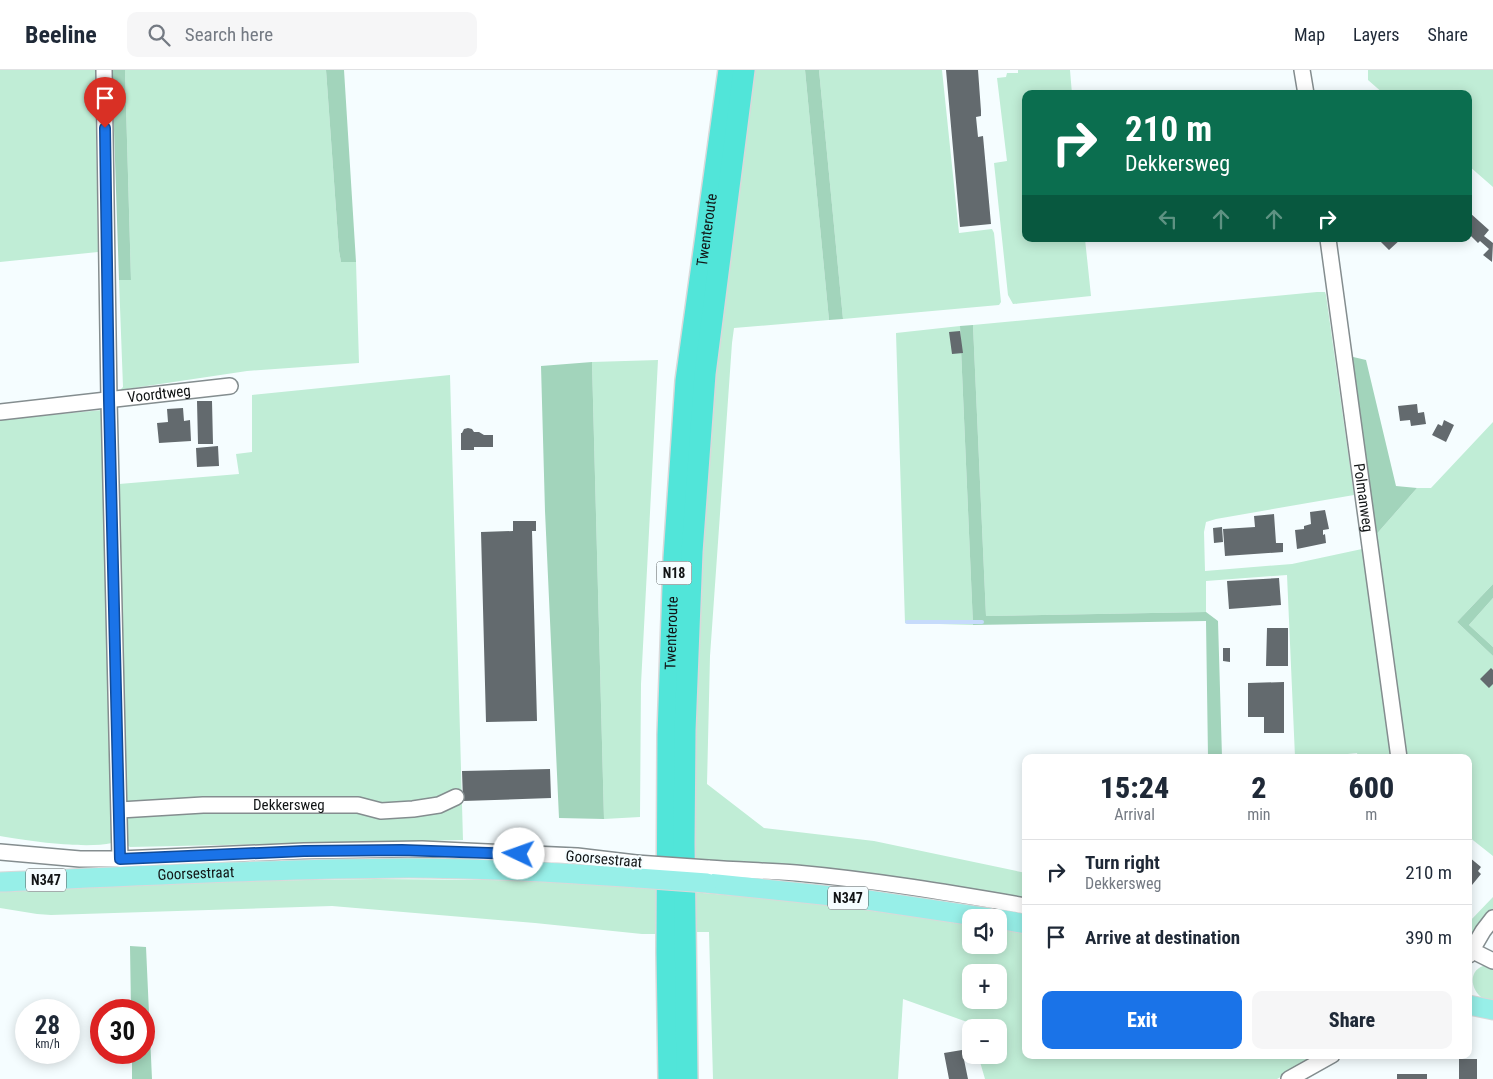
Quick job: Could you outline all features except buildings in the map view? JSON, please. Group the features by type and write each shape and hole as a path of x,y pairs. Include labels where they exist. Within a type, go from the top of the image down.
{"highway":[{"name":"Twenteroute","path":"670,1079 667,952 668,735 674,558 686,381 729,70"},
{"name":"Twenteroute","path":"687,1079 684,844 685,749 692,552 705,374 744,70"}],"main road":[{"name":"Goorsestraat","path":"0,882 409,868 530,871 637,870 707,875 962,914"},
{"path":"1007,920 1022,923"},
{"path":"1472,1006 1493,1010"}],"street":[{"path":"104,70 109,400 120,859"},
{"path":"1302,70 1305,90"},
{"name":"Polmanweg","path":"1328,242 1399,754"},
{"name":"Voordtweg","path":"0,412 230,386"},
{"name":"Dekkersweg","path":"120,810 203,805 342,804 381,811 439,805 456,796"},
{"name":"Goorsestraat","path":"0,852 80,859 120,859 304,851 422,849 576,856 637,870"},
{"name":"Goorsestraat","path":"707,875 796,873 1022,905"},
{"path":"1472,946 1493,918"},
{"path":"1472,952 1493,960"},
{"path":"1289,1079 1325,1059"}],"green space":[{"path":"0,70 95,70 98,252 0,262"},
{"path":"112,70 125,70 131,280 119,280"},
{"path":"125,70 326,70 339,251 341,262 356,262 359,363 247,371 120,390 123,387 119,280 131,280"},
{"path":"326,70 344,70 356,262 341,262 339,251"},
{"path":"754,70 805,70 829,320 734,328 710,656 707,784 764,828 874,841 1022,872 1022,900 798,868 696,859 695,786 692,753 708,433"},
{"path":"805,70 819,70 843,319 829,320"},
{"path":"819,70 942,70 959,233 992,229 1001,302 999,305 843,319"},
{"path":"1018,70 1070,70 1072,90 1022,90 1022,242 1085,242 1091,296 1013,304 1008,295 994,163 1007,161 997,78 1006,77 1007,73 1018,73"},
{"path":"1368,70 1493,70 1493,187 1472,169 1472,90 1379,90 1368,80"},
{"path":"1325,292 1354,495 1206,522 1204,532 1205,571 1292,564 1362,549 1391,754 1295,754 1287,575 1206,581 1206,612 986,616 973,325"},
{"path":"973,325 986,616 1206,612 1218,621 1222,754 1208,754 1206,621 973,625 960,326"},
{"path":"960,326 973,625 905,623 896,333"},
{"path":"1349,356 1366,360 1396,486 1417,488 1374,537"},
{"path":"658,360 641,684 640,817 604,819 592,362"},
{"path":"592,362 604,819 559,818 545,511 541,366"},
{"path":"450,375 463,840 130,847 127,845 119,484 239,474 236,454 252,452 252,395"},
{"path":"102,410 112,843 72,845 0,836 0,420"},
{"path":"1493,422 1493,584 1457,622 1493,656 1493,856 1472,839 1472,754 1405,754 1374,537 1417,488 1431,488"},
{"path":"1493,584 1493,598 1469,625 1493,647 1493,656 1457,622"},
{"path":"1493,598 1493,647 1469,625"},
{"path":"376,879 580,883 661,889 661,934 642,934 332,906 51,915 0,908 0,890 234,881"},
{"path":"691,892 818,903 962,924 962,954 1007,954 1007,930 1022,933 1022,1059 1314,1059 1277,1079 985,1079 981,1064 1007,1064 1007,1019 962,1020 903,999 898,1079 713,1079 709,932 692,932"},
{"path":"1493,897 1493,910 1472,935 1472,919"},
{"path":"130,946 146,947 148,999 131,999"},
{"path":"1487,965 1493,966 1493,1001 1481,997 1474,988 1473,983 1474,974 1477,970"},
{"path":"132,1064 151,1064 152,1079 132,1079"}],"waterway":[{"path":"907,622 982,622"}],"route":[{"path":"105,128 109,400 120,859 304,851 422,849 519,854"}]}
